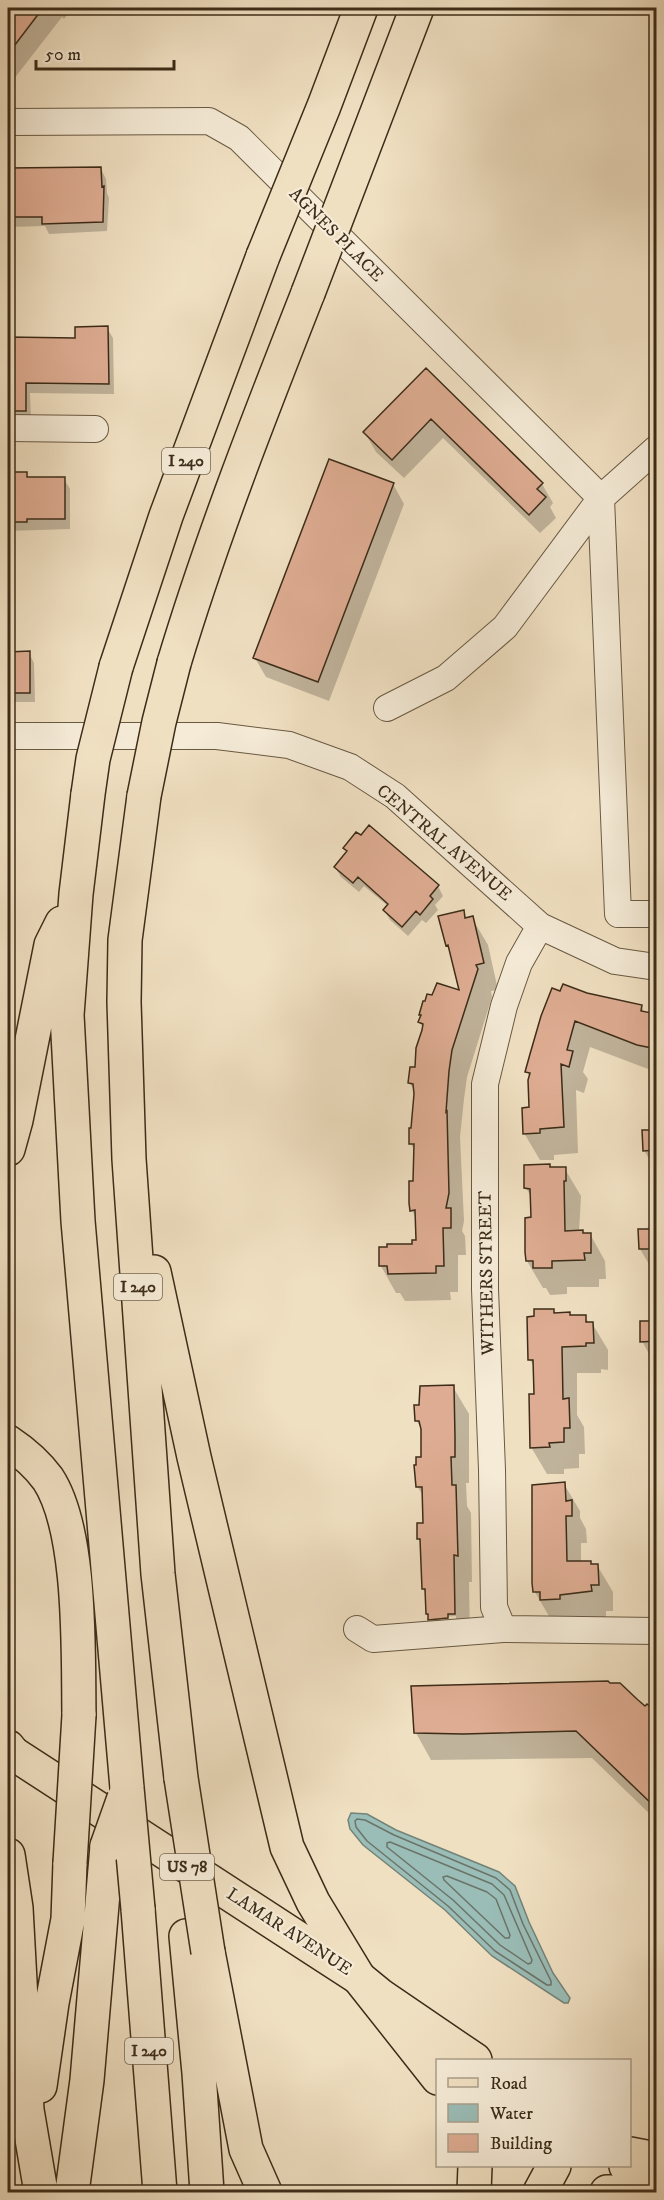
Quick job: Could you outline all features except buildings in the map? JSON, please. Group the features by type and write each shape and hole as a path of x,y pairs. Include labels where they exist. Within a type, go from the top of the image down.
{"main road":[{"name":"I 240","path":"160,2193 138,1909 78,1221 67,1015 76,894 93,759 116,667 166,516 263,256 361,8"},
{"name":"I 240","path":"207,2193 199,2073 197,1944 158,1574 129,1159 124,1002 125,940 144,796 159,722 190,609 417,8"},
{"path":"8,1149 16,1120 51,945 76,894"},
{"path":"129,1159 194,1457 287,1847 313,1902 359,1978 436,2075"},
{"path":"8,1442 26,1454 48,1480 65,1517 78,1632 79,1715 68,1919 40,2084 41,2193"},
{"name":"LAMAR AVENUE","path":"10,1751 359,1978 381,1996 473,2059"},
{"path":"72,2193 87,2080 107,1846 127,1788"},
{"path":"8,1855 16,1908 27,2110 41,2193"},
{"path":"197,1944 246,2149 265,2193"},
{"path":"631,2154 657,2159"},
{"path":"474,2193 475,2167"},
{"path":"540,2193 553,2167"},
{"path":"627,2167 650,2193"}],"street":[{"name":"AGNES PLACE","path":"8,122 208,121 239,138 601,498"},
{"path":"8,428 95,429"},
{"path":"387,708 446,678 505,627 601,498 657,449"},
{"path":"601,498 618,914 657,914"},
{"name":"CENTRAL AVENUE","path":"8,736 218,736 289,745 350,767 395,796 540,926 615,961 657,967"},
{"name":"WITHERS STREET","path":"503,1629 494,1607 492,1470 485,1289 485,1084 504,1006 519,963 540,926"},
{"path":"357,1629 373,1639 503,1629 657,1631"}],"water":[{"path":"351,1813 367,1814 396,1830 499,1872 515,1886 553,1973 570,1998 568,2003 564,2003 492,1956 445,1910 363,1845 350,1829 348,1820"}]}
